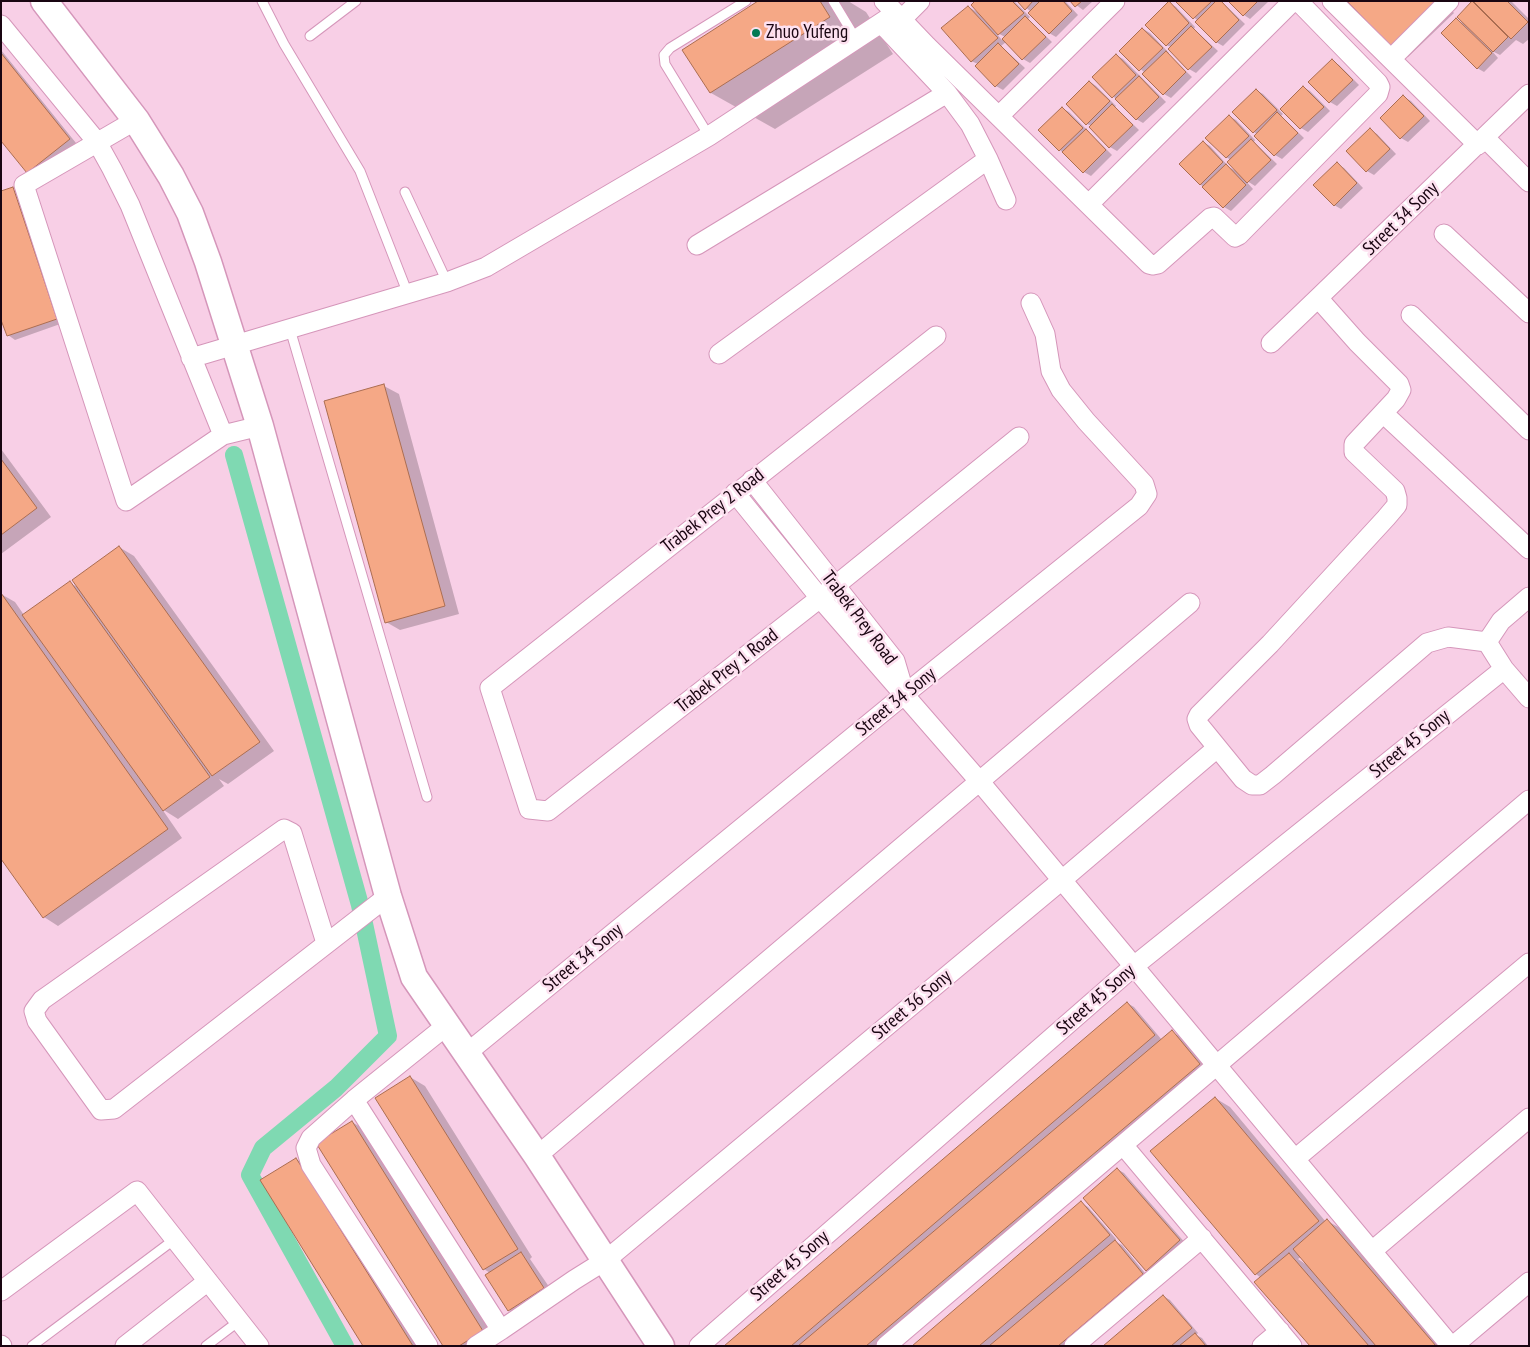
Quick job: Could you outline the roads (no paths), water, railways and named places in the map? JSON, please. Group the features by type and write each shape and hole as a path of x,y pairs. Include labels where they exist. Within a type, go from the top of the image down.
{"street":[{"path":"44,1 136,120 171,176 190,213 208,262 260,426 383,900 414,977 537,1156 661,1346"},
{"path":"191,358 447,282 486,267 709,136 856,39 889,10 920,1"},
{"path":"999,116 1115,1"},
{"path":"1089,204 1293,1"},
{"path":"889,10 1149,264 1153,265 1158,264 1210,218 1214,217 1235,237 1239,235 1378,94 1380,87 1378,83 1298,1"},
{"path":"1332,1 1391,59 1529,182"},
{"path":"1391,59 1449,1"},
{"path":"889,10 946,93 970,124 1006,200"},
{"path":"1,25 98,142 130,205 223,435"},
{"path":"697,245 946,93"},
{"name":"Street 34 Sony","path":"1271,342 1529,94"},
{"path":"136,120 24,185 126,501 223,435 260,426"},
{"path":"719,354 988,159"},
{"path":"1444,234 1529,313"},
{"path":"1318,298 1357,342 1399,384 1401,390 1396,399 1354,444 1354,452 1395,491 1397,504 1270,644 1199,715 1197,720 1199,725 1243,779 1252,785 1260,785 1427,643 1448,637 1487,642"},
{"name":"Street 34 Sony","path":"467,1054 905,694 1139,506 1147,494 1144,484 1086,421 1061,390 1051,371 1045,334 1031,303"},
{"path":"1410,315 1529,430"},
{"name":"Trabek Prey 2 Road","path":"490,688 936,336"},
{"path":"1383,413 1529,549"},
{"name":"Trabek Prey 1 Road","path":"490,688 529,809 548,811 820,598 1019,437"},
{"name":"Trabek Prey Road","path":"752,480 895,661 905,694"},
{"name":"Trabek Prey Road","path":"735,493 820,598 905,694"},
{"path":"1487,642 1501,621 1529,597"},
{"path":"537,1156 1190,603"},
{"path":"1487,642 1504,669 1529,698"},
{"name":"Street 45 Sony","path":"700,1346 1134,966 1504,669"},
{"path":"905,694 1452,1346 1529,1282"},
{"name":"Street 36 Sony","path":"476,1346 606,1260 1062,880 1217,748"},
{"path":"886,1346 1529,800"},
{"path":"331,939 292,833 284,829 42,1000 34,1011 37,1021 101,1110 114,1108 383,900"},
{"path":"1295,1159 1529,963"},
{"path":"428,1346 311,1165 306,1148 310,1138 446,1026"},
{"path":"354,1100 501,1330"},
{"path":"1372,1251 1529,1118"},
{"path":"1123,1145 1292,1346"},
{"path":"1,1291 137,1191 260,1346"},
{"path":"1074,1346 1202,1238"},
{"path":"125,1346 208,1281"},
{"path":"1262,1346 1280,1331"}],"lane":[{"path":"262,1 284,44 360,171 408,294"},
{"path":"709,136 666,64 664,55 670,48 746,1"},
{"path":"833,1 856,39"},
{"path":"310,36 351,2"},
{"path":"405,192 447,282"},
{"path":"290,329 427,797"},
{"path":"32,1346 175,1239"},
{"path":"206,1346 239,1321"}],"waterway":[{"path":"234,455 360,905 388,1036 336,1088 263,1148 250,1175 345,1346"}],"place":[{"name":"Zhuo Yufeng","path":"756,33"}]}
